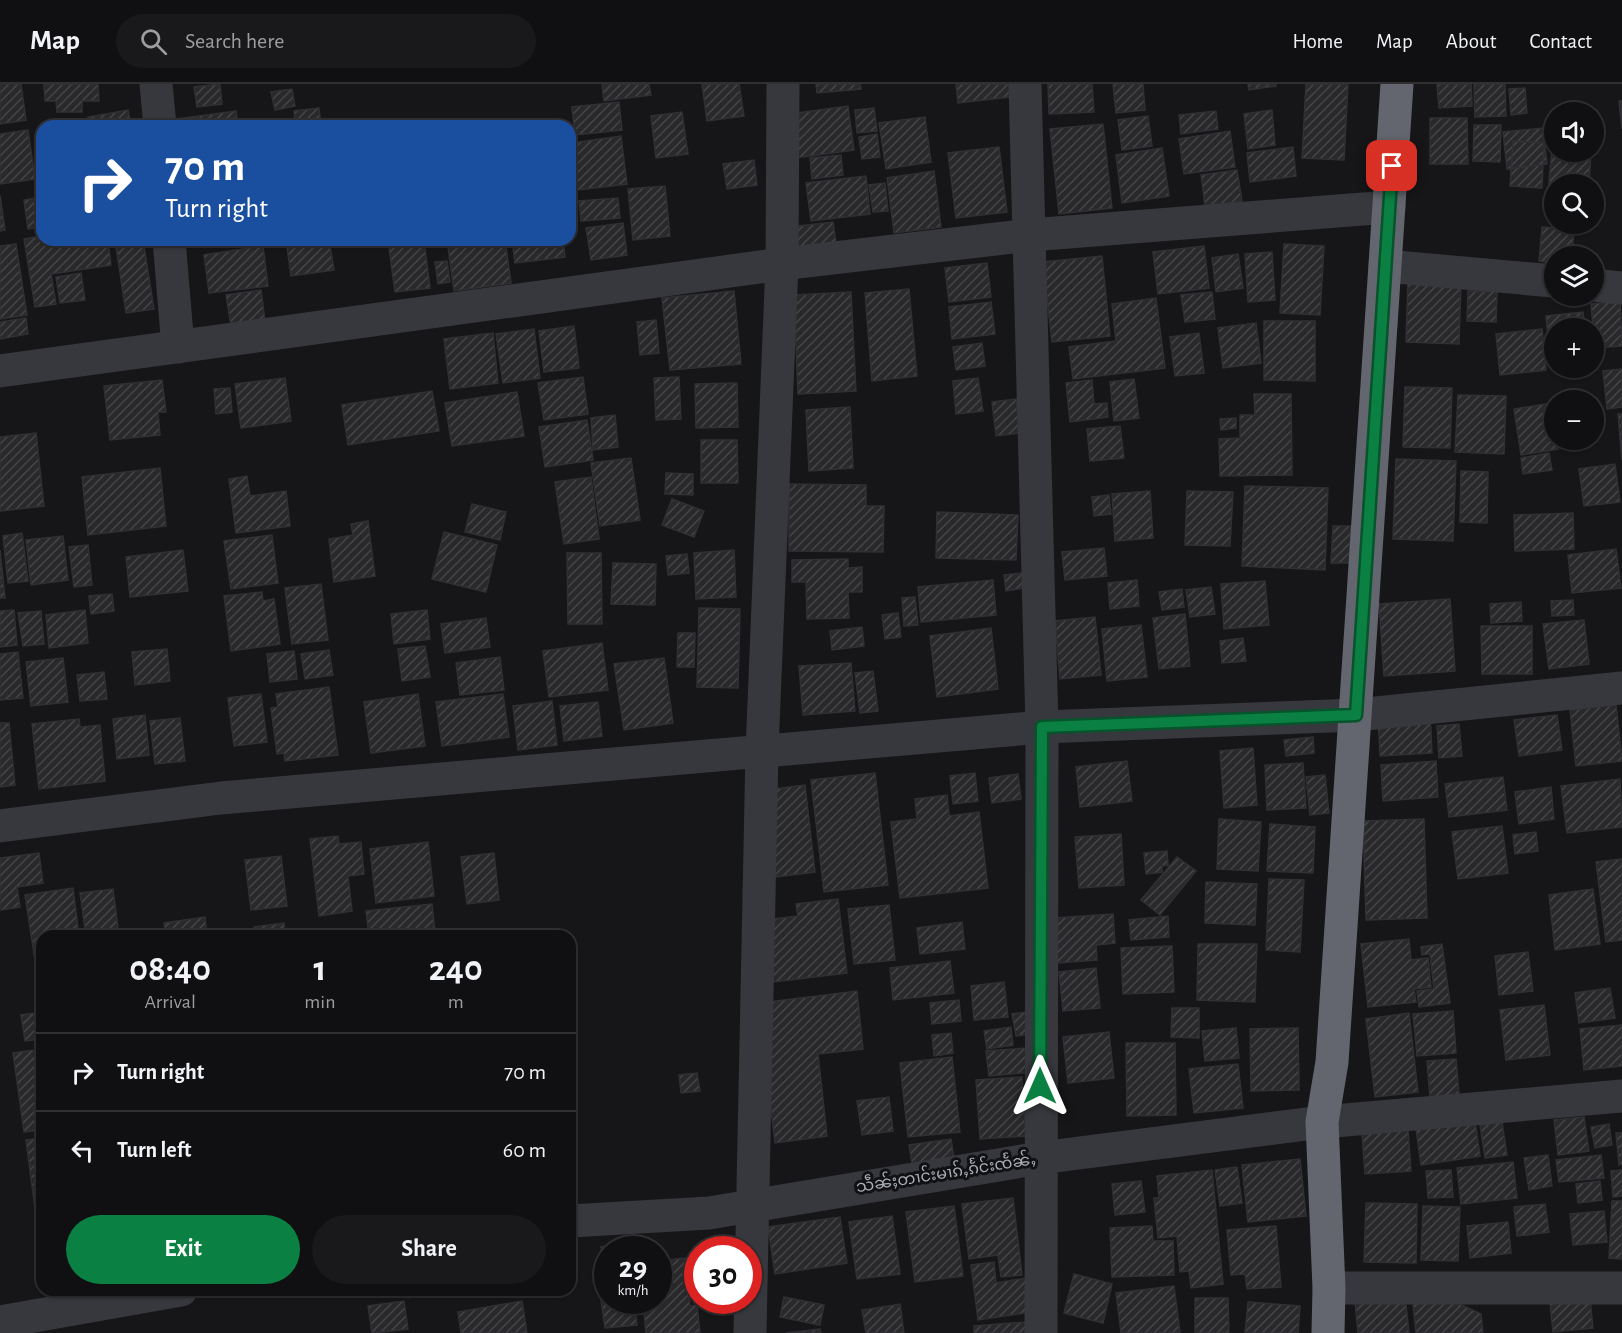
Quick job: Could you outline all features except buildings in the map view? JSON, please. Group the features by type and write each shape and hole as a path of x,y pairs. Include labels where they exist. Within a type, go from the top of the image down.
{"highway":[{"path":"1328,1333 1329,1288 1322,1122 1332,1062 1397,84"}],"street":[{"path":"156,84 159,120"},
{"path":"750,1333 762,751 782,264 783,84"},
{"path":"1025,84 1042,727 1041,1333"},
{"path":"0,371 782,264 1030,235 1389,207"},
{"path":"170,246 178,347"},
{"path":"1385,266 1544,280"},
{"path":"1604,286 1622,288"},
{"path":"0,826 221,798 1042,727 1356,715 1622,688"},
{"name":"သဵၼ်ႈတၢင်းမၢၵ်ႇၵႅင်းၸႅၼ်ႇ","path":"576,1221 709,1213 752,1204 1040,1158 1322,1122 1622,1096"},
{"path":"1329,1288 1622,1288"},
{"path":"0,1322 147,1296"}],"route":[{"path":"1040,1086 1042,727 1356,715 1392,166"}]}
